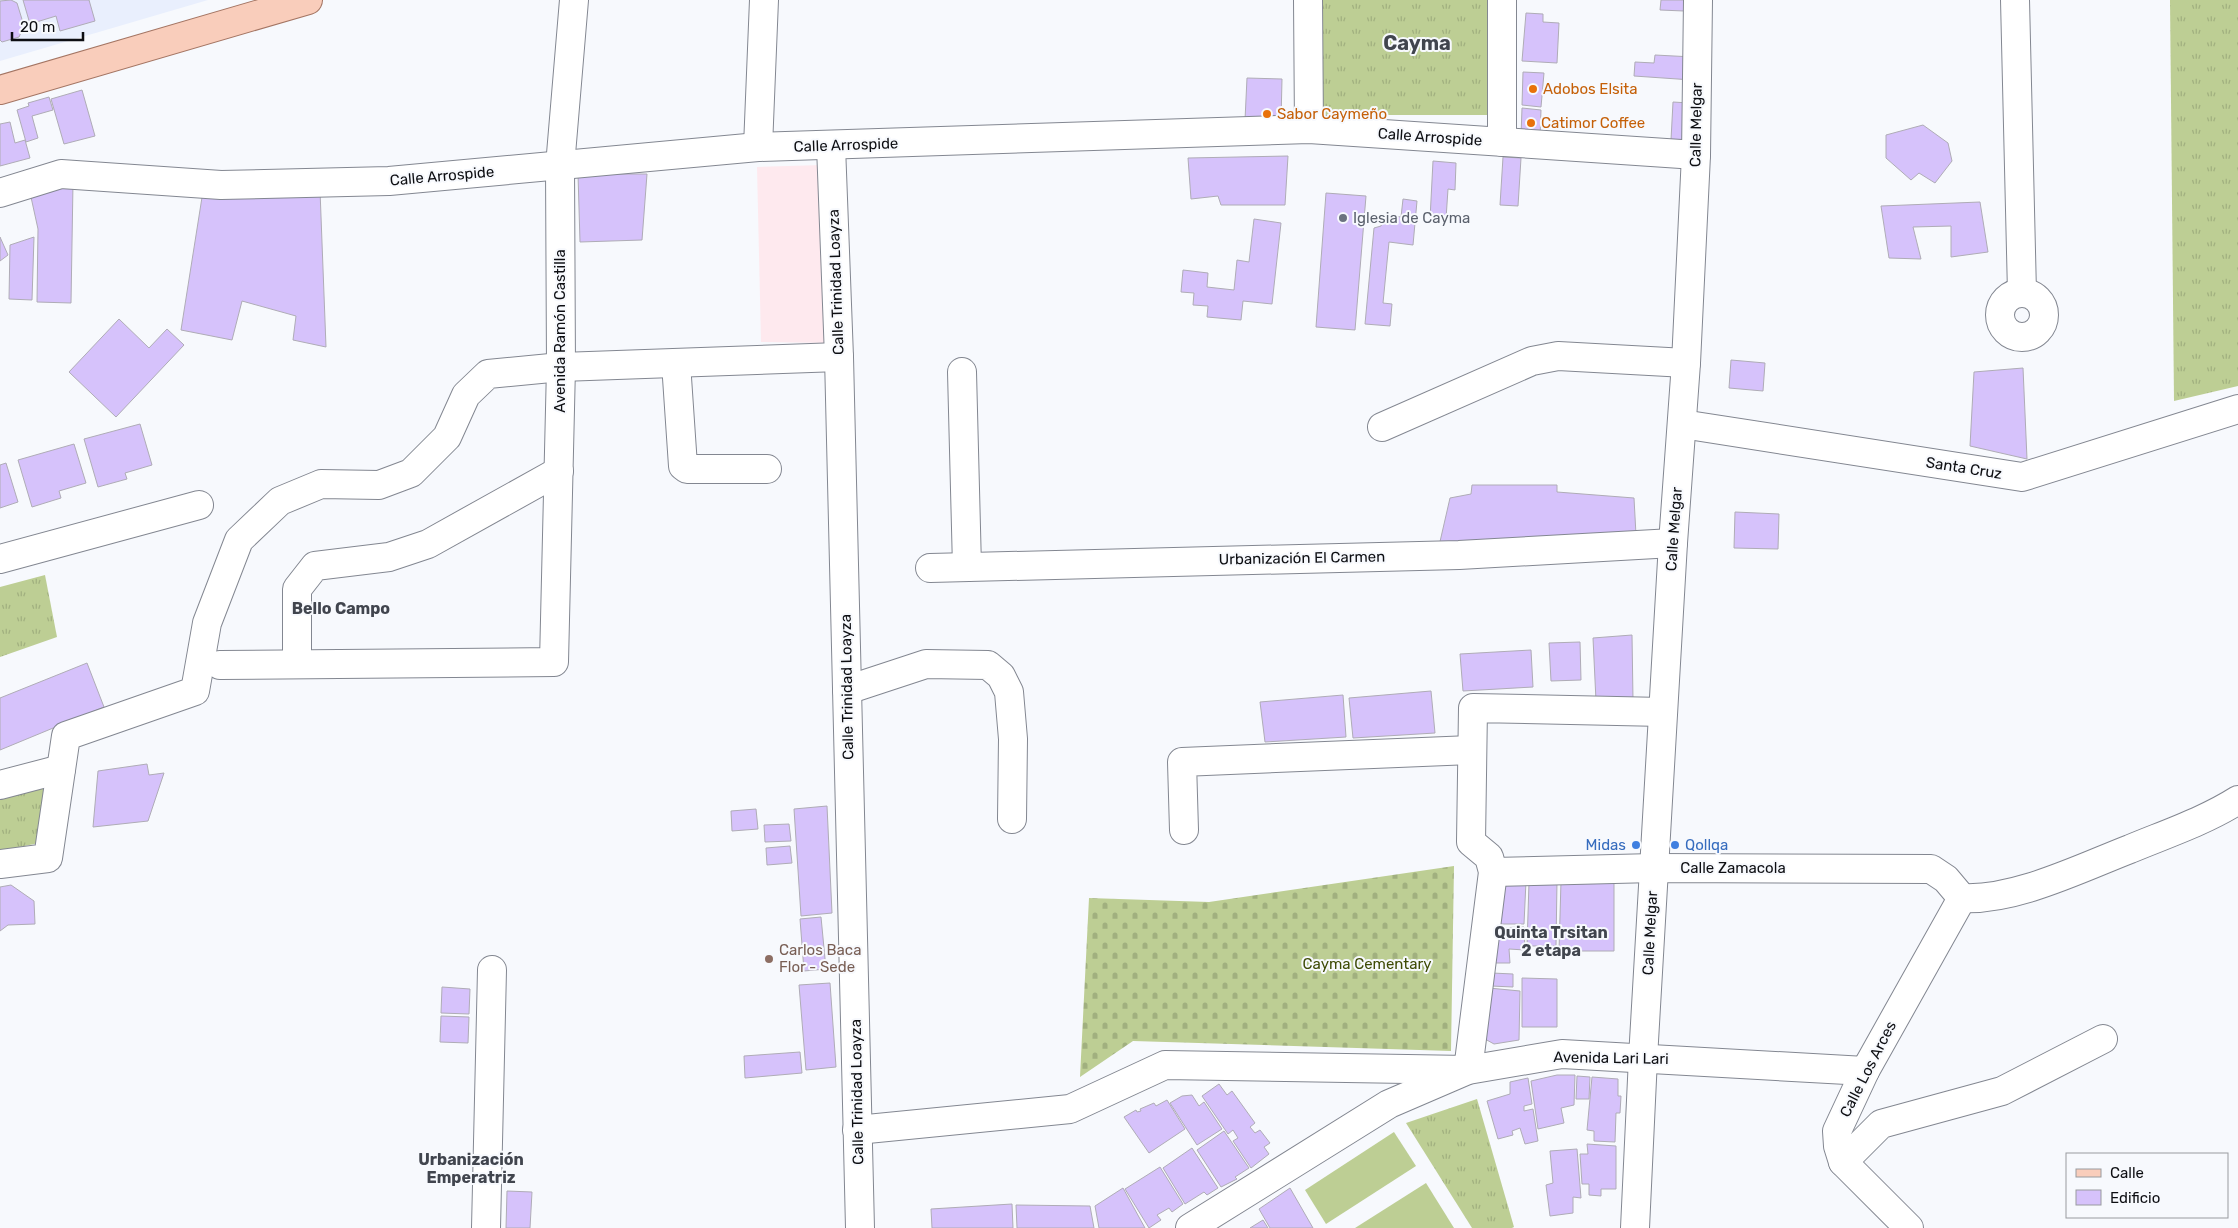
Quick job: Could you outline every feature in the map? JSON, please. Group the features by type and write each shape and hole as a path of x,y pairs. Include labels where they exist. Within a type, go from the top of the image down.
{"main road":[{"path":"0,90 308,0"}],"street":[{"name":"Avenida Ramón Castilla","path":"297,664 554,662 561,367 560,166 574,0"},
{"path":"758,147 764,0"},
{"path":"1308,0 1308,129"},
{"path":"1502,0 1502,142"},
{"name":"Calle Melgar","path":"1635,1228 1663,712 1686,363 1696,156 1698,0"},
{"path":"2015,0 2022,293"},
{"name":"Calle Arrospide","path":"0,193 61,174 220,185 389,181 758,147 1308,129 1696,156"},
{"name":"Calle Trinidad Loayza","path":"831,146 839,356 860,1228"},
{"path":"0,864 48,858 66,736 195,691 207,623 239,540 280,501 321,484 380,485 411,473 447,437 466,395 488,374 561,367 839,356"},
{"path":"1382,427 1532,361 1558,356 1686,363"},
{"path":"676,363 683,466 686,469 767,469"},
{"path":"962,372 967,567"},
{"name":"Santa Cruz","path":"1682,424 2022,477 2238,409"},
{"path":"220,665 297,664 298,589 315,566 389,557 428,544 559,471"},
{"path":"0,559 199,505"},
{"name":"Urbanización El Carmen","path":"930,568 1459,555 1673,543"},
{"path":"847,690 926,664 988,665 1001,676 1009,692 1013,739 1012,820"},
{"path":"858,1130 1070,1110 1165,1065 1468,1070 1493,872 1489,857 1471,842 1473,708 1663,712"},
{"path":"1184,830 1182,762 1471,750"},
{"path":"0,786 61,769"},
{"path":"1962,898 1978,899 2009,893 2081,868 2198,821 2238,800"},
{"name":"Calle Zamacola","path":"1493,872 1654,868 1932,869 1946,879 1962,898"},
{"name":"Calle Los Arces","path":"1843,1162 1838,1146 1837,1131 1865,1071 1962,898"},
{"path":"486,1228 492,970"},
{"path":"1909,1228 1843,1162 1881,1124 2002,1091 2103,1039"},
{"name":"Avenida Lari Lari","path":"1190,1228 1400,1098 1468,1070 1562,1054 1865,1071"},
{"path":"1400,1098 1409,1088 1409,1081 1401,1070"}],"shaded area":[{"path":"0,0 208,0 0,61"},
{"path":"822,165 827,343 761,342 757,167"}],"green space":[{"path":"1322,0 1490,0 1491,115 1322,115"},
{"path":"2170,0 2238,0 2238,386 2174,401"},
{"path":"45,575 57,637 0,657 0,587"},
{"path":"38,779 56,797 39,843 0,851 0,795"},
{"name":"Cayma Cementary","path":"1454,866 1451,1051 1133,1041 1080,1077 1089,898 1209,902"},
{"path":"1477,1099 1514,1227 1512,1228 1472,1228 1406,1123"},
{"path":"1394,1132 1416,1166 1326,1224 1305,1190"},
{"path":"1426,1183 1454,1228 1355,1228"}],"building":[{"path":"11,0 17,3 24,26 19,37 2,42 0,40 0,1"},
{"path":"23,0 89,0 95,21 60,31 56,16 30,24"},
{"path":"1661,0 1685,0 1684,11 1660,10"},
{"path":"1526,13 1543,14 1543,22 1559,23 1557,63 1522,61"},
{"path":"1655,55 1693,57 1692,80 1634,76 1635,62 1654,63"},
{"name":"Adobos Elsita","path":"1523,72 1544,73 1541,107 1522,105"},
{"path":"1247,78 1282,79 1281,121 1245,120"},
{"path":"82,90 95,136 64,144 51,99"},
{"path":"49,97 53,110 32,116 38,138 26,142 17,110 29,106 28,103"},
{"path":"1673,102 1689,103 1687,141 1671,140"},
{"name":"Catimor Coffee","path":"1522,108 1541,110 1540,138 1521,136"},
{"path":"10,122 15,143 25,140 30,158 0,166 0,124"},
{"path":"1923,125 1948,143 1952,161 1935,183 1919,173 1911,180 1886,158 1886,135"},
{"path":"1288,156 1285,205 1221,205 1218,196 1191,199 1188,158"},
{"path":"1503,157 1521,158 1518,206 1500,205"},
{"path":"1433,161 1456,163 1455,190 1448,189 1446,219 1430,219"},
{"path":"578,174 647,174 642,240 580,242"},
{"path":"73,183 71,303 37,302 38,229 29,188"},
{"path":"320,190 326,347 293,340 296,316 242,301 232,340 181,330 203,191"},
{"path":"1326,193 1366,196 1355,330 1316,327"},
{"path":"1403,199 1417,201 1413,245 1389,242 1383,303 1392,304 1390,326 1365,324 1374,228 1381,226 1385,215 1401,217"},
{"path":"1980,202 1988,252 1951,257 1951,226 1913,227 1921,259 1889,258 1881,206"},
{"path":"1254,219 1281,223 1272,304 1243,301 1241,320 1207,317 1208,306 1193,305 1194,293 1181,292 1183,270 1208,273 1207,287 1234,290 1237,260 1249,262"},
{"path":"0,237 8,255 0,261"},
{"path":"34,237 32,300 9,299 10,245"},
{"path":"119,319 149,348 167,329 184,345 116,417 69,372"},
{"path":"1731,360 1765,363 1763,391 1729,388"},
{"path":"2023,368 2027,459 1970,446 1974,372"},
{"path":"140,424 152,465 125,473 127,479 98,487 84,439"},
{"path":"74,444 86,483 59,491 61,498 32,507 18,460"},
{"path":"6,463 18,502 0,508 0,465"},
{"path":"1472,485 1557,485 1557,492 1634,498 1636,535 1439,546 1450,498 1471,494"},
{"path":"1735,512 1779,514 1778,549 1734,548"},
{"path":"1632,635 1633,700 1596,701 1593,638"},
{"path":"1580,642 1581,680 1551,681 1549,643"},
{"path":"1531,650 1533,687 1463,691 1460,654"},
{"path":"87,663 104,707 0,750 0,698"},
{"path":"1431,691 1435,733 1353,738 1349,698"},
{"path":"1343,695 1346,737 1265,742 1260,702"},
{"path":"147,764 149,775 164,773 148,821 93,827 98,771"},
{"path":"827,806 832,913 801,916 794,809"},
{"path":"756,809 758,829 732,831 731,811"},
{"path":"789,824 791,841 765,842 764,825"},
{"path":"790,846 792,863 767,865 766,848"},
{"path":"1614,879 1614,951 1559,951 1561,881"},
{"path":"1526,881 1524,924 1495,924 1496,892 1509,883"},
{"path":"1557,881 1556,946 1527,946 1529,882"},
{"path":"11,885 34,901 35,924 8,925 0,931 0,887"},
{"path":"821,917 826,969 804,971 800,919"},
{"path":"1524,927 1525,950 1509,949 1510,963 1493,963 1494,928"},
{"path":"1492,973 1513,974 1513,987 1491,986"},
{"path":"1522,978 1557,979 1557,1027 1522,1027"},
{"path":"830,983 836,1067 806,1070 799,985"},
{"path":"442,987 470,989 469,1014 441,1013"},
{"path":"1489,988 1520,991 1519,1040 1494,1044 1485,1039"},
{"path":"441,1016 469,1017 468,1043 440,1042"},
{"path":"800,1052 802,1073 745,1078 744,1056"},
{"path":"1557,1075 1575,1075 1574,1105 1561,1108 1564,1123 1538,1129 1531,1081"},
{"path":"1577,1076 1590,1077 1589,1099 1576,1099"},
{"path":"1592,1077 1618,1079 1618,1096 1621,1096 1620,1113 1616,1113 1615,1142 1594,1141 1594,1131 1587,1130"},
{"path":"1528,1078 1532,1104 1524,1106 1524,1111 1533,1109 1538,1141 1525,1144 1520,1128 1512,1131 1513,1135 1498,1139 1487,1101 1510,1094 1510,1082"},
{"path":"1219,1084 1227,1095 1232,1091 1255,1123 1250,1127 1255,1133 1260,1130 1270,1143 1264,1147 1269,1154 1251,1168 1233,1141 1238,1138 1233,1130 1228,1134 1202,1096"},
{"path":"1192,1095 1199,1106 1204,1102 1222,1129 1197,1145 1170,1103 1182,1096"},
{"path":"1167,1100 1185,1129 1149,1153 1124,1117 1136,1110 1137,1112 1141,1111 1140,1109 1154,1103 1156,1106"},
{"path":"1224,1131 1249,1168 1235,1177 1237,1179 1221,1187 1197,1150"},
{"path":"1587,1144 1616,1146 1616,1189 1601,1189 1601,1196 1589,1195 1589,1184 1582,1184 1580,1154 1588,1154"},
{"path":"1192,1148 1218,1188 1207,1195 1204,1192 1185,1204 1163,1168"},
{"path":"1577,1149 1581,1198 1573,1197 1573,1213 1550,1216 1546,1185 1553,1183 1550,1151"},
{"path":"1160,1167 1183,1204 1172,1212 1169,1208 1157,1215 1161,1220 1149,1228 1125,1189"},
{"path":"1123,1188 1145,1228 1099,1228 1095,1206"},
{"path":"1290,1188 1313,1228 1270,1228 1259,1209"},
{"path":"507,1191 532,1192 530,1228 506,1228"},
{"path":"1012,1204 1013,1228 932,1228 931,1209"},
{"path":"1016,1205 1090,1206 1094,1228 1017,1228"},
{"path":"1263,1220 1268,1228 1250,1228"}],"place":[{"name":"Adobos Elsita","path":"1533,89"},
{"name":"Sabor Caymeño","path":"1267,114"},
{"name":"Catimor Coffee","path":"1531,123"},
{"name":"Iglesia de Cayma","path":"1343,218"},
{"name":"Midas","path":"1636,845"},
{"name":"Qollqa","path":"1675,845"},
{"name":"Carlos Baca Flor - Sede","path":"769,959"}],"district":[{"name":"Cayma","path":"1417,43"},
{"name":"Bello Campo","path":"341,608"},
{"name":"Quinta Trsitan 2 etapa","path":"1551,941"},
{"name":"Urbanización Emperatriz","path":"471,1168"}]}
